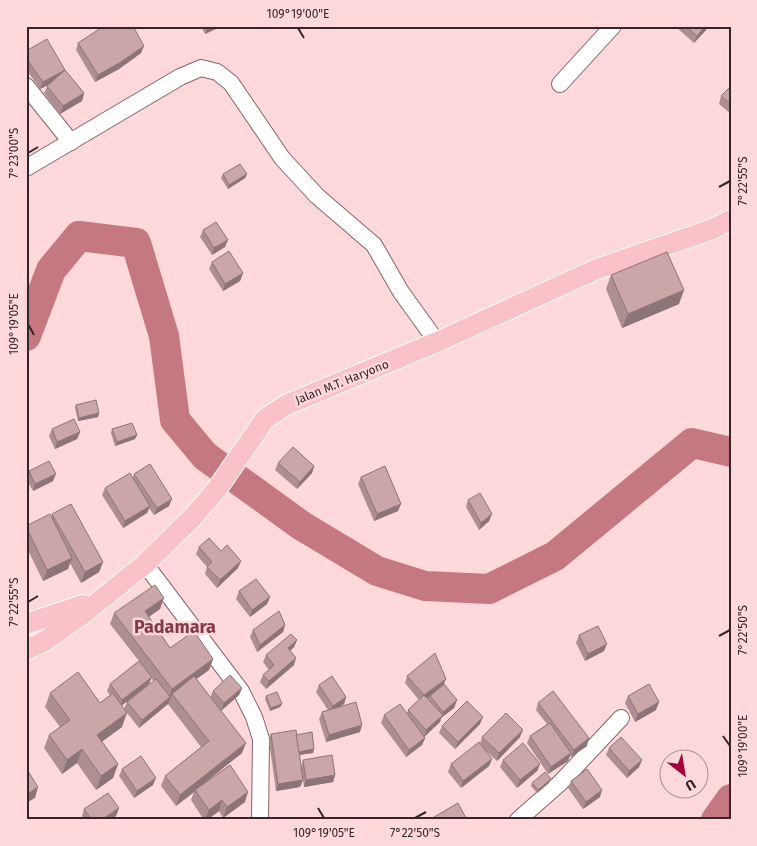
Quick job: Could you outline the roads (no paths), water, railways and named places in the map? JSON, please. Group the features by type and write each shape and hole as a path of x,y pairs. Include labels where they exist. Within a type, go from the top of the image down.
{"main road":[{"name":"Jalan M.T. Haryono","path":"26,650 45,641 145,564 193,517 217,489 265,419 286,404 437,342 597,270 731,220"},
{"path":"26,624 79,607 109,592"}],"street":[{"path":"560,84 613,26"},
{"path":"26,168 180,76 201,68 217,72 231,83 282,158 317,196 374,245 401,292 437,342"},
{"path":"26,86 71,142"},
{"path":"145,564 241,691 254,717 261,739 260,820"},
{"path":"518,820 560,782 621,718"}],"waterway":[{"path":"26,336 51,270 79,236 136,243 164,336 175,420 205,456 302,526 377,571 425,586 489,589 555,556 692,443 731,452"},
{"path":"716,820 731,799"}],"district":[{"name":"Padamara","path":"175,627"}]}
